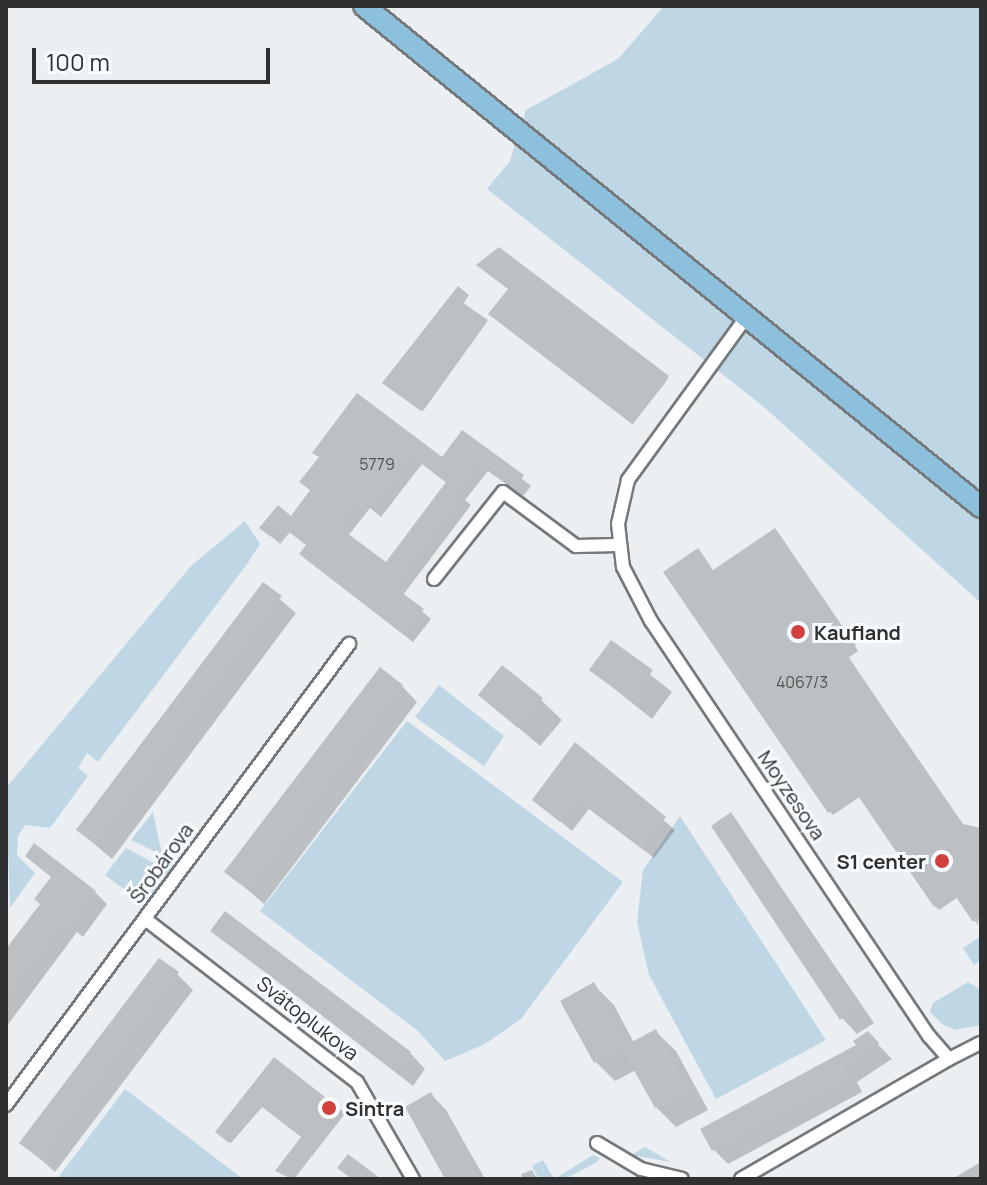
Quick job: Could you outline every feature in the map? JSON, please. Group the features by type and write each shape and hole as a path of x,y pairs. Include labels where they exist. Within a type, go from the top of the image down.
{"main road":[{"path":"364,6 981,507"}],"street":[{"name":"Moyzesova","path":"747,316 633,469 620,507 618,545 629,584 651,621 905,1003 949,1059"},
{"path":"434,579 503,492 576,546 618,545"},
{"name":"Šrobárova","path":"6,1105 349,644"},
{"name":"Svätoplukova","path":"145,919 357,1082 413,1179"},
{"path":"741,1179 981,1043"},
{"path":"597,1143 629,1164 682,1179"}],"shaded area":[{"path":"664,6 981,6 981,603 764,407 487,189 510,161 526,110 618,59"},
{"path":"245,521 260,544 247,564 98,762 87,753 78,768 88,776 50,828 25,825 18,836 17,855 35,873 10,908 6,788 191,566"},
{"path":"439,685 504,736 484,766 415,717"},
{"path":"407,721 623,882 521,1019 485,1044 445,1061 418,1031 260,911"},
{"path":"153,812 162,855 131,840"},
{"path":"680,816 826,1040 716,1099 649,975 637,922 643,870"},
{"path":"126,848 154,863 133,896 105,875"},
{"path":"169,864 175,869 150,901 138,902 163,865"},
{"path":"981,936 981,960 974,965 963,948"},
{"path":"968,982 981,990 981,1025 955,1030 942,1024 930,1012 933,1003"},
{"path":"125,1089 243,1179 57,1179"},
{"path":"645,1147 671,1162 631,1155"},
{"path":"593,1155 600,1158 565,1179 554,1179"},
{"path":"543,1160 554,1179 539,1179 532,1166"}],"building":[{"path":"499,247 669,376 632,424 488,314 508,289 476,265"},
{"path":"458,286 469,295 463,303 488,320 421,411 382,383"},
{"path":"357,393 442,457 462,430 524,475 514,489 478,463 457,491 463,495 394,587 424,609 404,635 299,554 306,545 280,525 271,537 259,528 278,505 291,516 310,490 299,482 319,457 312,453","holes":["412,456 446,482 386,562 339,527 360,500 372,509"]},
{"path":"775,528 856,646 846,653 885,711 963,824 981,828 981,917 973,922 954,894 934,907 856,793 828,813 663,572 698,548 713,570"},
{"path":"263,582 282,596 95,844 76,830"},
{"path":"611,640 653,670 631,701 589,670"},
{"path":"502,665 543,698 518,728 478,695"},
{"path":"380,667 403,685 248,890 224,872"},
{"path":"575,742 666,817 642,848 577,800 560,822 532,800"},
{"path":"731,812 860,1006 840,1020 711,826"},
{"path":"34,843 96,891 70,926 64,922 6,999 6,949 40,904 34,899 51,877 25,856"},
{"path":"225,911 411,1052 396,1071 210,931"},
{"path":"159,958 179,972 39,1158 19,1143"},
{"path":"594,982 628,1044 656,1029 689,1090 655,1108 621,1047 594,1063 560,1001"},
{"path":"868,1031 879,1043 843,1067 849,1077 712,1151 700,1129 856,1045 853,1041"},
{"path":"274,1057 344,1112 292,1179 275,1171 301,1137 261,1106 229,1143 215,1132"},
{"path":"431,1092 480,1179 445,1179 405,1107"},
{"path":"348,1154 381,1179 352,1179 337,1168"},
{"path":"981,1162 981,1179 952,1179"}],"place":[{"name":"Kaufland","path":"798,632"},
{"name":"S1 center","path":"942,861"},
{"name":"Sintra","path":"329,1108"}]}
